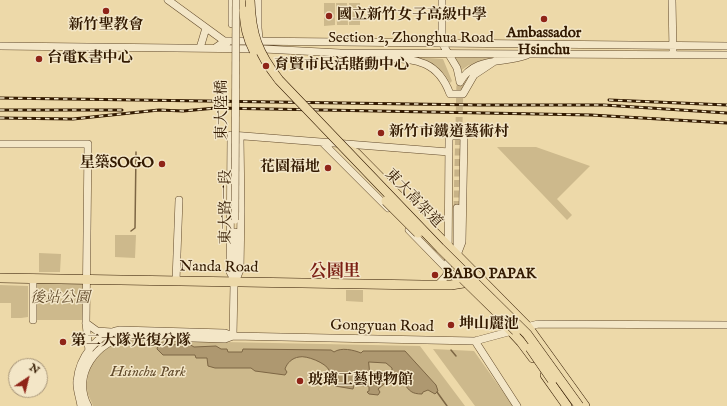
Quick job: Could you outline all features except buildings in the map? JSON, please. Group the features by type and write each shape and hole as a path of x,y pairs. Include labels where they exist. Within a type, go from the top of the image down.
{"main road":[{"name":"東大高架道","path":"244,0 245,25 248,38 273,83 406,222 521,336 571,406"},
{"name":"東大高架道","path":"250,0 250,16 253,35 262,57 279,80 350,147 440,248 527,334 579,406"},
{"path":"257,0 257,31 261,46 279,80"},
{"path":"350,147 528,328 585,406"},
{"name":"Nanda Road","path":"0,278 438,285 451,285 482,280"},
{"path":"460,283 521,342 567,406"},
{"path":"552,380 561,386 576,406"}],"street":[{"path":"168,0 225,41 215,48"},
{"path":"232,0 233,45"},
{"name":"東大陸橋","path":"235,282 236,0"},
{"path":"257,0 258,28 260,42 264,49"},
{"path":"442,0 442,43 457,68 460,82 466,72 474,67 495,61 518,58 532,53"},
{"path":"672,0 673,55"},
{"path":"200,48 206,28"},
{"name":"Section 2, Zhonghua Road","path":"225,41 233,45 264,49 340,53 727,55"},
{"name":"Section 2, Zhonghua Road","path":"0,46 215,48 260,42 727,46"},
{"path":"340,53 373,58 416,60 440,74 446,83 450,94 463,94 474,75 495,61"},
{"name":"東大路一段","path":"231,136 240,136 242,210 240,270 235,282 230,272 230,145 231,136"},
{"path":"240,136 323,143 350,147 449,152"},
{"path":"438,285 446,276 448,270 449,136 464,136 462,242 457,255"},
{"path":"323,143 460,283"},
{"path":"0,144 88,144 86,323 90,360"},
{"path":"176,281 179,200"},
{"path":"457,208 457,255 460,283"},
{"path":"436,257 443,257 447,254 448,246"},
{"path":"33,278 33,320"},
{"path":"233,336 235,282"},
{"path":"86,323 97,331 111,332"},
{"name":"Gongyuan Road","path":"111,332 127,330 225,333 233,336 475,341 528,328 538,324 727,325"},
{"path":"81,406 76,383 82,361 88,350 111,332"},
{"name":"Gongyuan Road","path":"88,406 85,400 82,385 86,365 99,349 119,337 225,339 233,336"},
{"path":"475,341 517,406"}],"green space":[{"path":"324,3 335,3 335,25 324,26"},
{"path":"336,3 347,3 348,25 337,25"},
{"path":"349,3 360,3 360,25 349,25"},
{"path":"416,57 443,59 452,81 450,83 444,73 436,67"},
{"path":"453,58 493,59 469,65 460,71"},
{"path":"497,147 536,147 590,166 557,199 572,215 567,220"},
{"path":"115,235 136,235 135,258 115,257"},
{"path":"39,253 61,254 60,272 39,272"},
{"name":"後站公園","path":"33,278 86,280 86,320 33,320"},
{"path":"0,285 28,286 28,317 11,318 11,303 0,303"},
{"path":"346,290 363,290 363,302 346,301"},
{"name":"Hsinchu Park","path":"125,340 420,346 465,406 93,406 88,394 87,386 91,365 94,359 106,347"},
{"path":"433,349 474,351 513,406 475,406"}],"shaded area":[{"path":"161,343 166,343 170,345 189,344 194,347 216,346 221,349 227,349 228,352 242,352 243,349 331,350 334,352 344,349 361,353 363,351 405,351 436,385 438,391 435,394 428,390 422,394 413,393 404,383 390,381 378,389 380,392 378,395 369,394 367,392 369,391 369,386 354,385 353,389 335,386 331,383 330,372 327,367 316,360 306,357 294,358 290,361 285,369 287,372 285,375 255,371 251,368 215,368 208,366 207,358 196,358 195,355 163,355 157,349 158,345","holes":["369,362 386,363 392,368 392,372 390,375 377,383 374,382 370,375"]}],"waterway":[{"path":"131,231 135,228 136,152"},
{"path":"451,350 456,356"},
{"path":"437,392 447,406"}],"tunnel":[{"path":"457,208 460,82"}],"railway":[{"path":"0,98 479,105 604,105 727,113"},
{"path":"609,100 727,105"},
{"path":"0,118 73,119 159,110 183,111 216,108 591,115 727,123"},
{"path":"0,110 122,110"}],"place":[{"name":"新竹聖教會","path":"106,11"},
{"name":"國立新竹女子高級中學","path":"329,16"},
{"name":"Ambassador Hsinchu","path":"544,19"},
{"name":"台電K書中心","path":"39,59"},
{"name":"育賢市民活賭動中心","path":"266,66"},
{"name":"新竹市鐵道藝術村","path":"381,133"},
{"name":"星築SOGO","path":"162,164"},
{"name":"花園福地","path":"328,168"},
{"name":"BABO PAPAK","path":"435,275"},
{"name":"坤山麗池","path":"451,325"},
{"name":"第二大隊光復分隊","path":"63,342"},
{"name":"玻璃工藝博物館","path":"300,381"}],"district":[{"name":"公園里","path":"335,273"}]}
